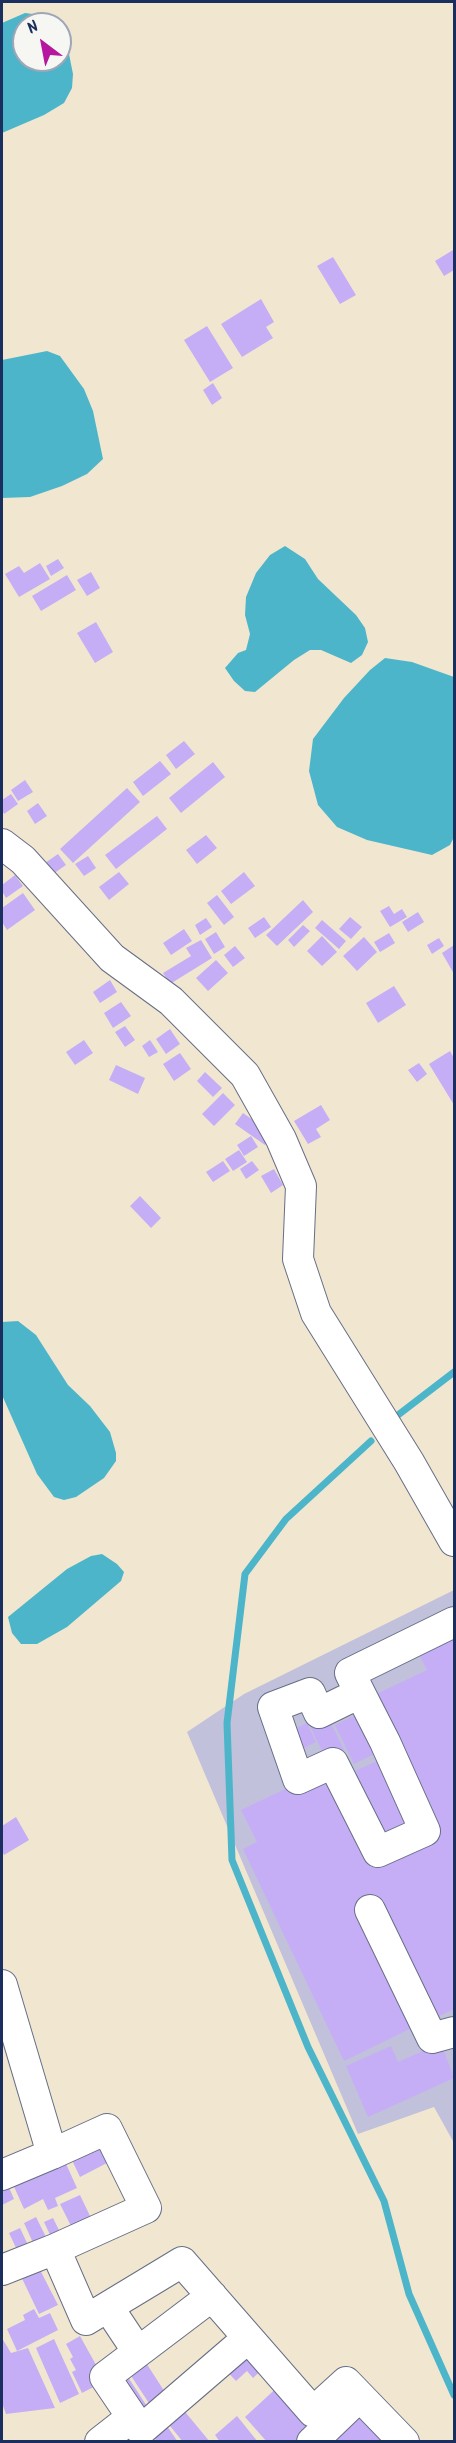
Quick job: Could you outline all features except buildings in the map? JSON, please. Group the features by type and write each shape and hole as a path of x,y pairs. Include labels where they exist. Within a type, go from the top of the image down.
{"street":[{"path":"2,844 23,860 112,958 171,1000 245,1075 281,1139 301,1186 298,1259 316,1313 409,1462 454,1541"},
{"path":"360,1693 319,1713 310,1693 273,1707 298,1779 333,1763 378,1852 424,1831 360,1693 350,1673 454,1622"},
{"path":"370,1910 432,2038 454,2032"},
{"path":"2,1985 52,2154"},
{"path":"2,2270 146,2208 107,2129 52,2154 4,2170"},
{"path":"55,2249 86,2320 182,2262 312,2412 346,2382 404,2442"},
{"path":"212,2296 105,2377 141,2430 248,2338"},
{"path":"108,2307 138,2352"},
{"path":"312,2442 359,2396"},
{"path":"100,2442 132,2417"}],"shaded area":[{"path":"454,1590 454,2143 434,2107 358,2134 187,1732 244,1694"}],"water":[{"path":"12,19 12,72 72,72 72,69 73,74 72,88 64,103 44,115 2,133 2,23"},
{"path":"47,351 60,356 84,389 93,411 103,459 87,474 62,486 30,497 2,498 2,360"},
{"path":"285,546 305,559 318,579 356,615 365,628 368,642 362,655 351,663 321,650 310,650 255,692 245,691 225,668 238,653 246,650 250,634 245,615 246,597 256,573 270,555"},
{"path":"385,658 412,662 454,677 454,837 450,845 432,855 367,840 337,827 318,805 309,771 313,739 344,698 370,670"},
{"path":"18,1321 36,1335 68,1385 90,1406 110,1432 116,1461 104,1478 76,1497 64,1500 54,1497 37,1474 2,1395 2,1322"},
{"path":"102,1554 124,1572 121,1581 67,1627 37,1644 21,1644 12,1633 8,1617 67,1569 91,1556"}],"waterway":[{"path":"398,1415 454,1372"},
{"path":"371,1441 286,1519 245,1574 227,1723 232,1860 308,2047 384,2201 409,2294 454,2395"}]}
